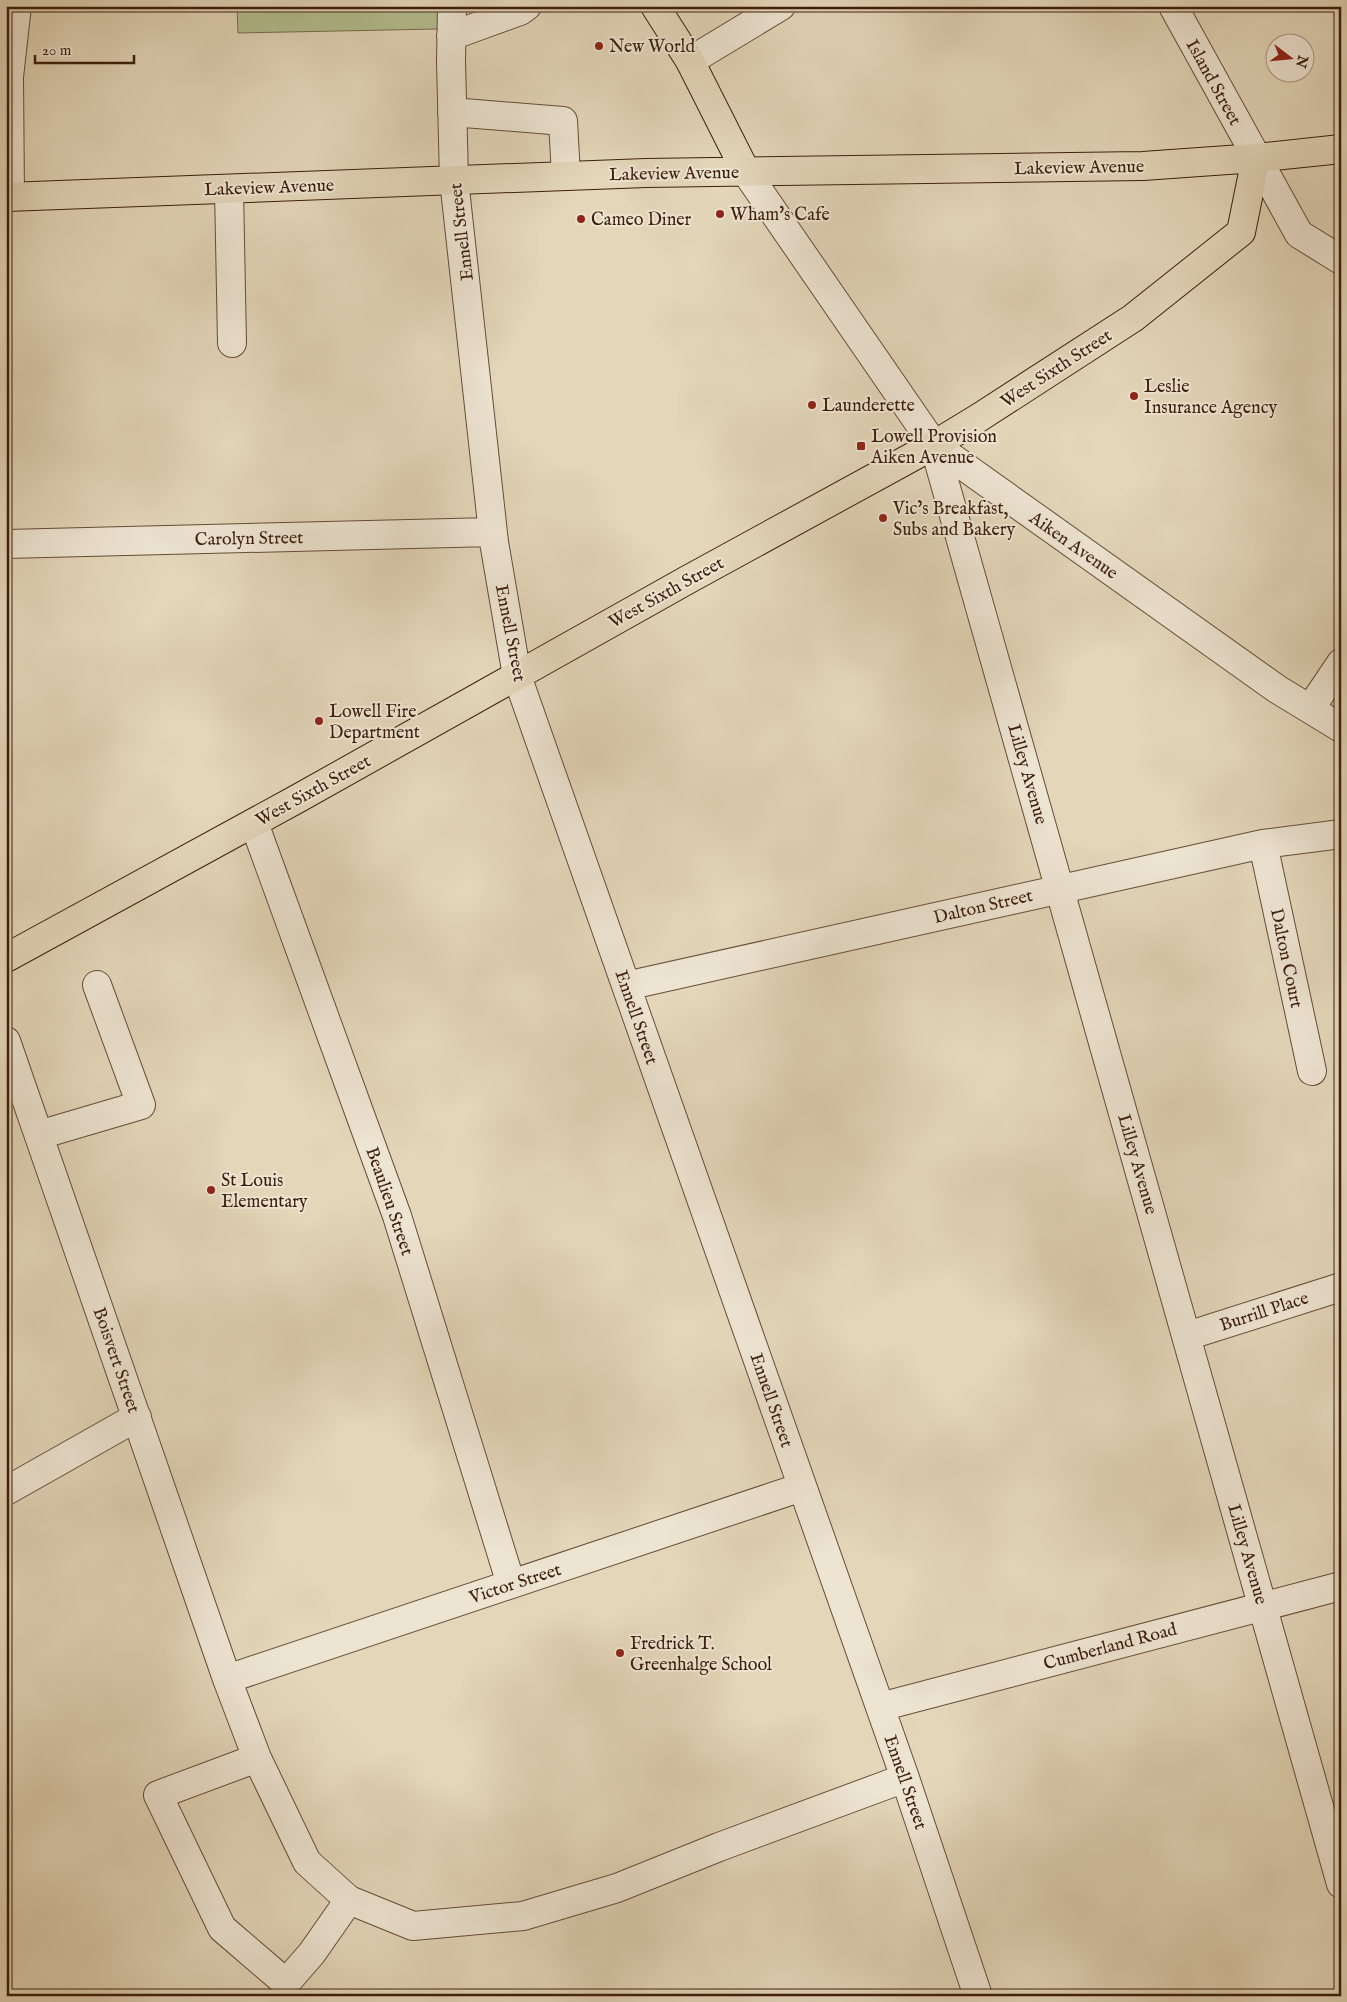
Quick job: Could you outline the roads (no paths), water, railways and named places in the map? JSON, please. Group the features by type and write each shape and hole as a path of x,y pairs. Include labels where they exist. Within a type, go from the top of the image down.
{"main road":[{"path":"655,6 690,61 746,172"},
{"name":"Lakeview Avenue","path":"8,197 566,176 1142,166 1256,158 1341,149"},
{"name":"West Sixth Street","path":"6,958 254,823 689,579 934,445 1133,318 1241,232 1256,158"}],"street":[{"path":"8,197 9,77 17,6"},
{"name":"Ennell Street","path":"452,6 454,180 492,532 517,676 905,1778 978,1996"},
{"path":"451,36 520,11 527,6"},
{"path":"690,61 781,6"},
{"name":"Island Street","path":"1173,6 1299,234 1341,260"},
{"path":"452,112 563,121 566,176"},
{"name":"Aiken Avenue","path":"746,172 934,445 1277,689 1341,728"},
{"path":"229,189 232,343"},
{"name":"Lilley Avenue","path":"934,445 1341,1884"},
{"name":"Carolyn Street","path":"6,544 492,532"},
{"path":"1310,710 1341,663"},
{"name":"Beaulieu Street","path":"254,823 397,1216 511,1584"},
{"name":"Dalton Street","path":"626,986 1263,844 1341,834"},
{"name":"Dalton Court","path":"1263,844 1312,1071"},
{"path":"39,1136 141,1105 97,985"},
{"name":"Boisvert Street","path":"6,1041 227,1679 257,1758 307,1862 349,1900"},
{"name":"Burrill Place","path":"1187,1336 1341,1287"},
{"path":"6,1491 137,1417"},
{"name":"Victor Street","path":"227,1679 802,1487"},
{"name":"Cumberland Road","path":"880,1707 1341,1586"},
{"path":"257,1758 158,1795 222,1928 286,1983 312,1953 349,1900 413,1926 523,1916 617,1888 719,1847 905,1778"}],"place":[{"name":"New World","path":"599,46"},
{"name":"Wham's Cafe","path":"720,214"},
{"name":"Cameo Diner","path":"581,219"},
{"name":"Leslie Insurance Agency","path":"1134,396"},
{"name":"Launderette","path":"812,405"},
{"name":"Lowell Provision Aiken Avenue","path":"861,446"},
{"name":"Vic’s Breakfast, Subs and Bakery","path":"883,518"},
{"name":"Lowell Fire Department","path":"319,721"},
{"name":"St Louis Elementary","path":"211,1190"},
{"name":"Fredrick T. Greenhalge School","path":"620,1653"}]}
